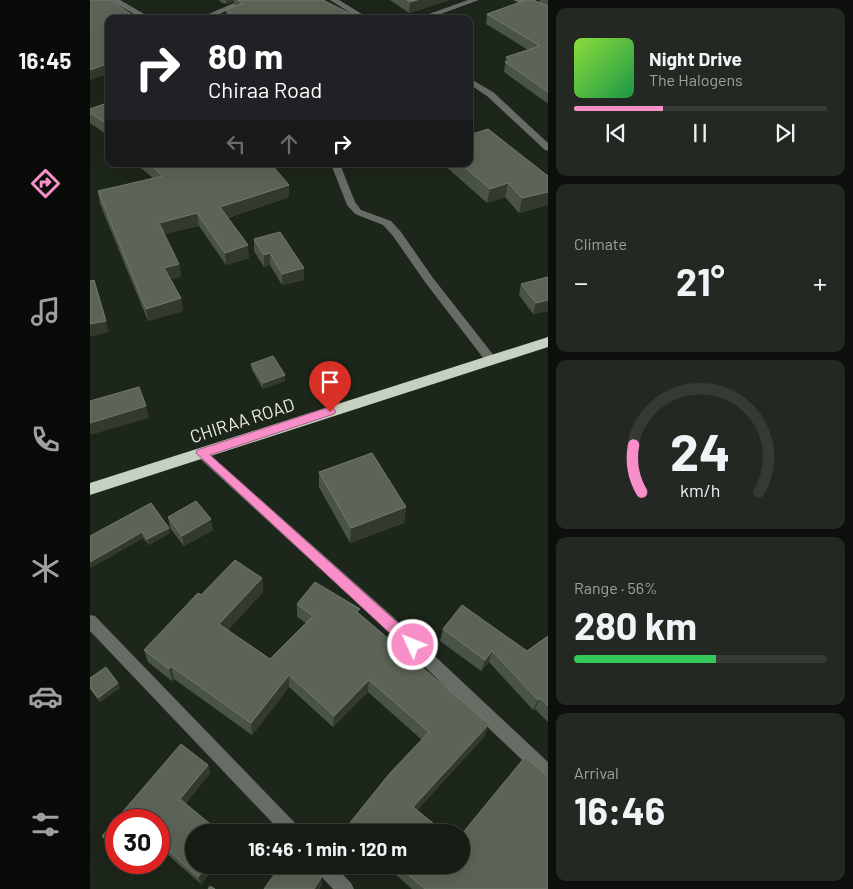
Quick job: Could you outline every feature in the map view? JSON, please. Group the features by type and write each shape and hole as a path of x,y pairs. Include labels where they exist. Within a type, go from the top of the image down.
{"highway":[{"name":"CHIRAA ROAD","path":"90,489 548,342"}],"street":[{"path":"114,0 142,15"},
{"path":"211,15 247,0"},
{"path":"334,0 359,15"},
{"path":"431,15 475,0"},
{"path":"517,0 548,13"},
{"path":"473,83 490,94 548,148"},
{"path":"336,167 350,203 358,212 386,224 398,234 429,280 491,360"},
{"path":"201,453 385,619 548,773"},
{"path":"90,621 284,824"},
{"path":"331,874 345,889"}],"building":[{"path":"90,0 110,0 132,15 105,15 105,65 90,70"},
{"path":"237,0 323,0 353,15 232,15 226,10 243,3"},
{"path":"526,0 533,0 548,6 548,92 505,62 511,60 506,57 540,46 487,14"},
{"path":"105,104 105,122 90,113 90,109"},
{"path":"488,129 548,176 548,192 522,198 508,183 490,189 464,167 473,167 473,134"},
{"path":"152,167 274,167 289,185 220,207 248,245 225,253 197,213 159,223 179,264 164,268 181,298 146,309 98,191 163,176"},
{"path":"280,232 304,268 282,274 270,253 264,255 254,239"},
{"path":"548,277 548,300 536,303 521,284"},
{"path":"94,280 106,321 90,324 90,281"},
{"path":"273,356 285,375 263,383 251,364"},
{"path":"139,387 146,406 90,423 90,401"},
{"path":"372,453 406,507 351,528 319,472"},
{"path":"196,501 211,519 182,536 168,517"},
{"path":"151,503 169,528 147,539 142,532 90,562 90,536"},
{"path":"235,560 262,578 219,624 270,659 313,616 297,604 315,582 360,609 357,612 489,724 413,807 434,824 349,824 390,773 429,732 369,680 334,716 289,675 251,723 171,666 169,669 144,650 198,593 201,595"},
{"path":"462,605 527,651 548,636 548,706 540,698 538,700 492,651 485,660 443,629"},
{"path":"106,667 118,683 98,698 90,687 90,678"},
{"path":"181,744 208,765 180,799 210,824 185,824 185,865 170,852 170,809 125,809"},
{"path":"525,757 548,776 548,889 425,889 408,874 470,874 470,824"},
{"path":"275,874 319,874 322,876 314,889 264,889"}],"route":[{"path":"330,412 201,453 413,645"}]}
